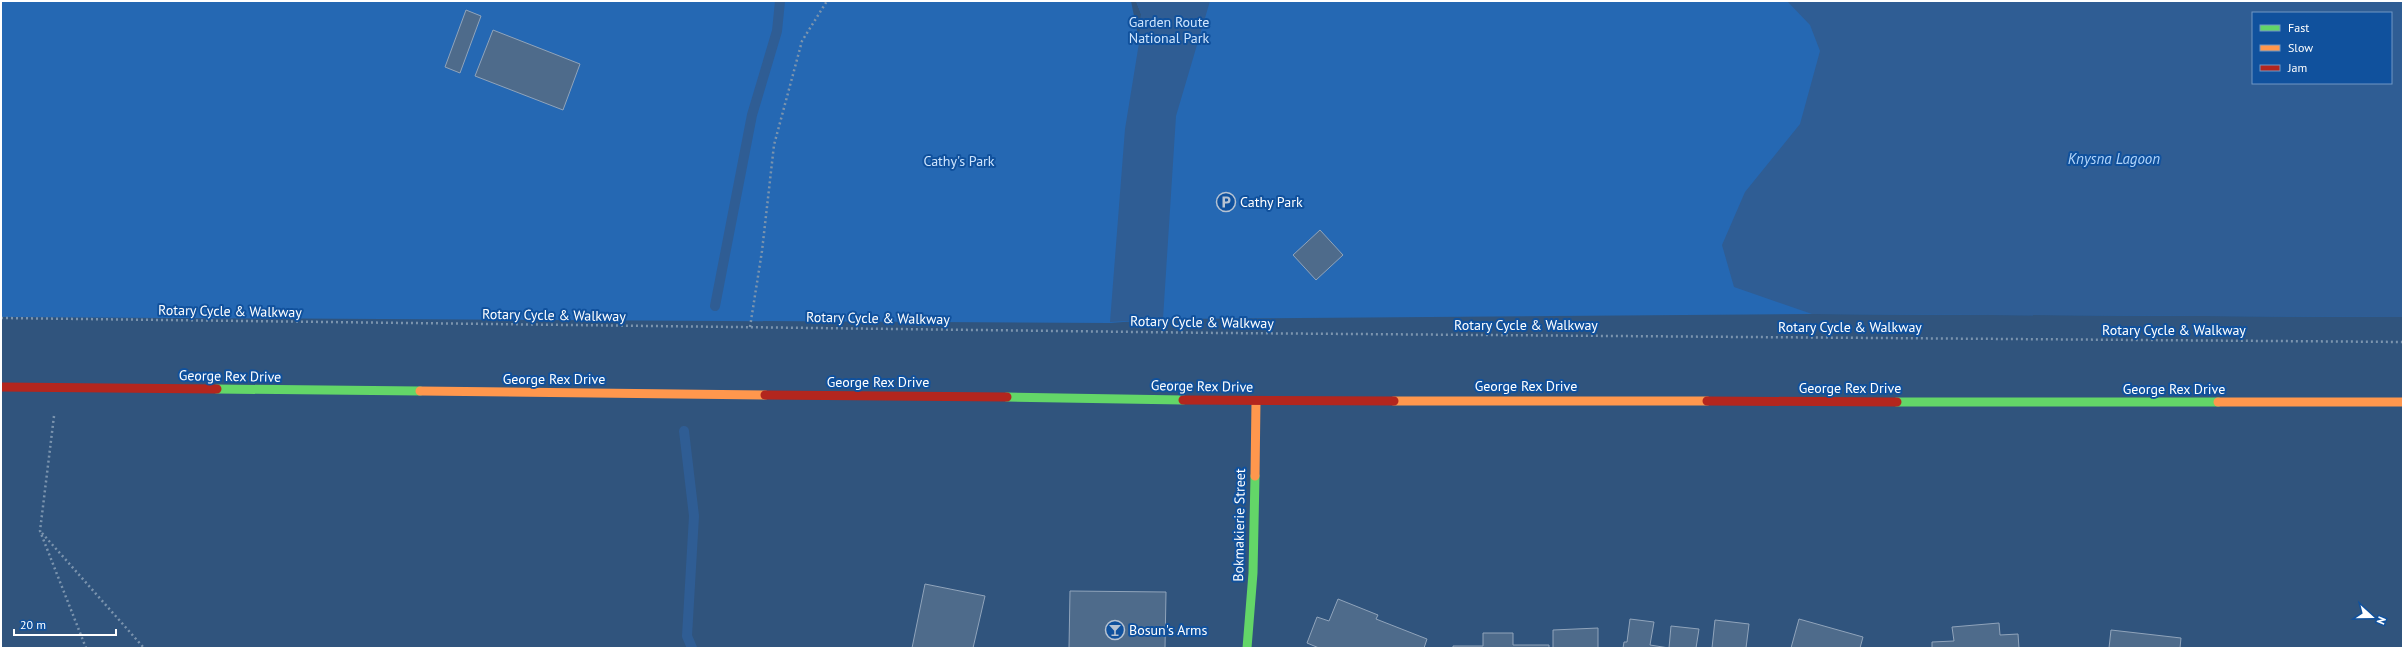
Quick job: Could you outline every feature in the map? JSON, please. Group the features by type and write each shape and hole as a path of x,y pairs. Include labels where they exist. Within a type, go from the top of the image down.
{"street":[{"name":"George Rex Drive","path":"1,387 1256,401 2403,402"},
{"name":"Bokmakierie Street","path":"1247,648 1253,573 1256,401"}],"path":[{"path":"750,327 762,251 774,145 802,41 826,1"},
{"name":"Rotary Cycle & Walkway","path":"1,318 750,327 2403,342"},
{"path":"58,388 40,531 86,648"},
{"path":"40,531 144,648"}],"green space":[{"name":"Cathy's Park","path":"1,1 1131,1 1139,41 1141,14 1136,1 2403,1 2403,317 1812,314 1164,319 1110,323 1,317"}],"water":[{"name":"Garden Route National Park","path":"1136,1 1210,1 1176,116 1163,319 1110,322 1125,129 1139,43 1141,14"},
{"name":"Knysna Lagoon","path":"1787,1 2403,1 2403,317 1812,314 1734,287 1722,245 1745,192 1800,124 1820,51 1810,25"}],"building":[{"path":"466,10 481,16 460,73 445,67"},
{"path":"493,30 580,64 563,110 475,76"},
{"path":"1320,230 1343,255 1316,280 1293,255"},
{"path":"925,584 985,596 973,648 912,648"},
{"path":"1070,591 1166,592 1165,648 1069,648"},
{"path":"1338,599 1378,615 1376,619 1427,639 1424,648 1319,648 1307,643 1317,617 1329,621"},
{"path":"1630,619 1654,622 1650,645 1669,648 1623,648 1624,642 1627,642"},
{"path":"1799,619 1863,637 1860,648 1791,648"},
{"path":"1715,620 1749,624 1746,648 1712,648"},
{"path":"1999,623 2000,635 2018,634 2019,648 1932,648 1932,642 1954,641 1952,627"},
{"path":"1671,626 1699,629 1696,648 1669,648"},
{"path":"1598,628 1598,648 1553,648 1553,630"},
{"path":"2111,630 2181,638 2180,648 2109,648"},
{"path":"1483,633 1513,633 1513,645 1549,645 1549,648 1453,648 1453,646 1483,646"}],"waterway":[{"path":"715,306 752,115 777,31 780,1"},
{"path":"684,431 694,516 687,636 692,648"}],"traffic: fast":[{"path":"217,389 420,391"},
{"path":"1007,397 1183,400"},
{"path":"1897,402 2218,402"},
{"path":"1247,648 1253,573 1255,476"}],"traffic: slow":[{"path":"420,391 765,395"},
{"path":"1255,476 1256,401"},
{"path":"1394,401 1707,401"},
{"path":"2218,402 2403,402"}],"traffic: jam":[{"path":"1,387 217,389"},
{"path":"765,395 1007,397"},
{"path":"1183,400 1394,401"},
{"path":"1707,401 1897,402"}],"place":[{"name":"Cathy Park","path":"1226,202"},
{"name":"Bosun's Arms","path":"1115,630"}]}
